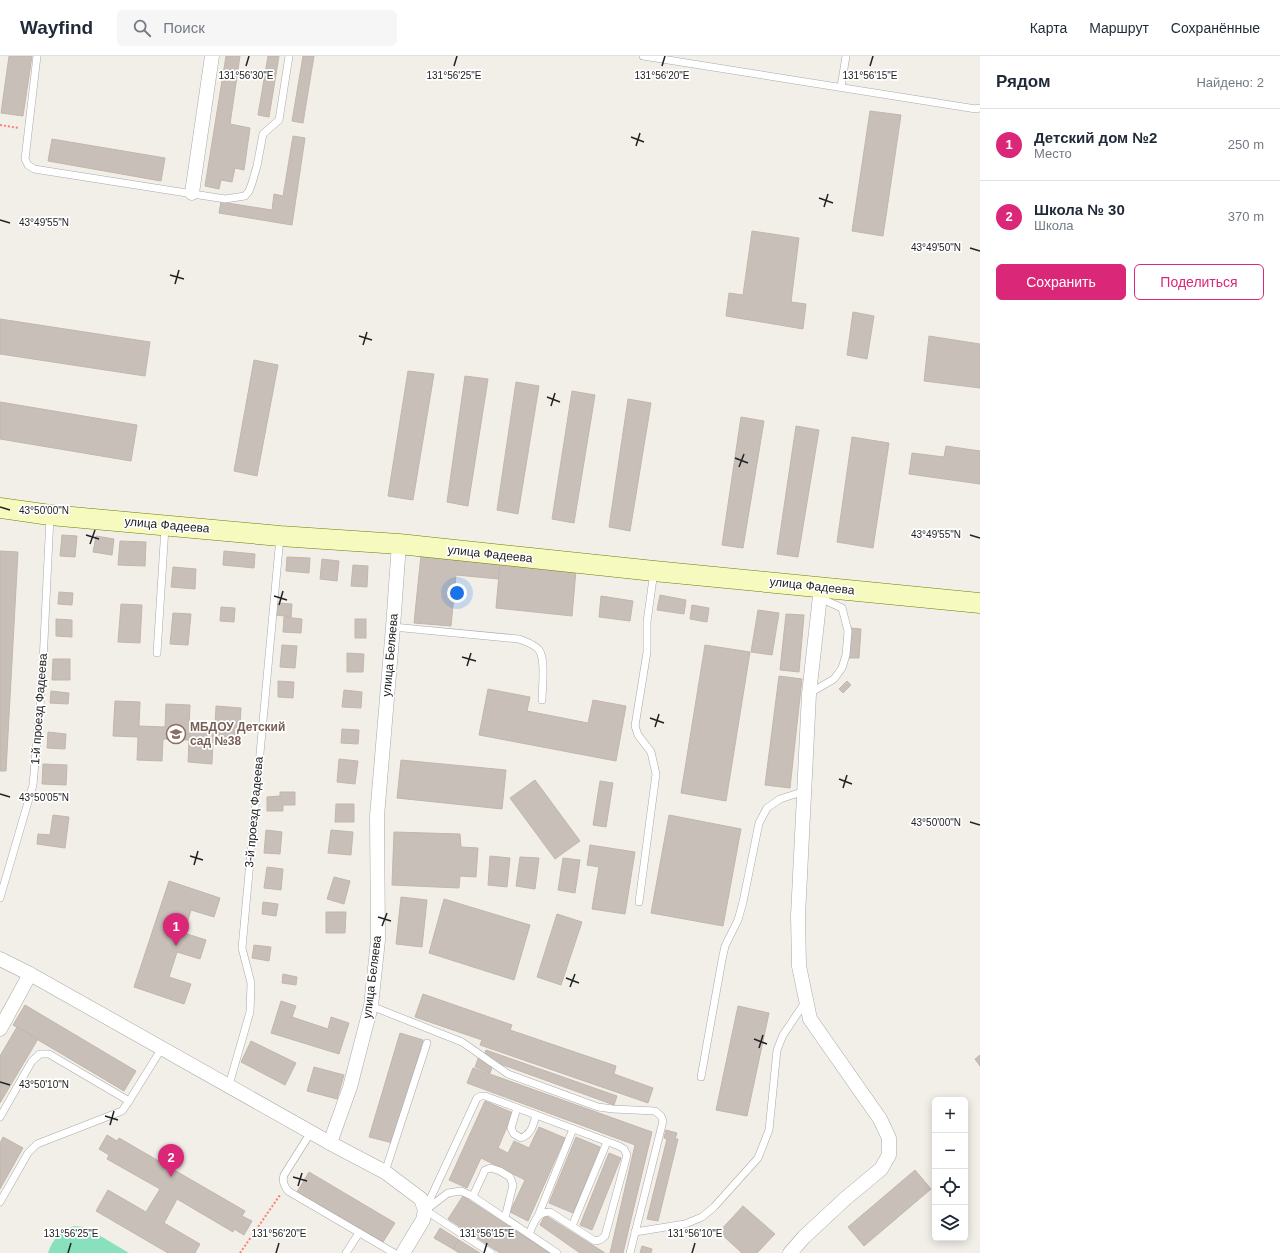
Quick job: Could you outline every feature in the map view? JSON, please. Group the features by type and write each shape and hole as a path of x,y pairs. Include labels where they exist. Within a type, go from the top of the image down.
{"main road":[{"name":"улица Фадеева","path":"0,508 50,515 280,536 398,544 654,571 820,593 980,603"}],"street":[{"path":"192,193 212,56"},
{"name":"улица Беляева","path":"330,1143 350,1087 371,1006 378,940 377,816 393,626 398,544"},
{"path":"790,1253 804,1237 846,1198 882,1169 889,1155 889,1138 880,1119 810,1019 799,966 798,916 809,694 820,593"},
{"path":"0,959 30,974 330,1143 385,1172 421,1199 425,1210 423,1220 403,1253"},
{"path":"0,1029 30,974"}],"lane":[{"path":"37,56 25,159 28,165 34,169 225,199 245,196 249,191 257,166 263,134 279,120 289,56"},
{"path":"643,56 976,109 980,108"},
{"path":"841,87 846,56"},
{"name":"1-й проезд Фадеева","path":"0,898 33,785 42,683 50,515"},
{"path":"157,653 165,525"},
{"name":"3-й проезд Фадеева","path":"229,1085 250,1012 251,983 242,948 280,536"},
{"path":"639,902 656,774 651,752 638,735 636,726 647,652 647,622 654,571"},
{"path":"809,694 834,679 842,668 846,655 848,631 842,608 820,593"},
{"path":"393,626 520,639 531,644 539,650 543,660 542,700"},
{"path":"701,1077 725,946 738,920 743,902 759,823 767,808 780,799 805,791"},
{"path":"635,1232 685,1224 702,1217 714,1208 758,1158 769,1130 777,1050 783,1035 806,1000"},
{"path":"371,1006 462,1042 508,1074 598,1107 655,1111 661,1116 663,1121 630,1253"},
{"path":"385,1172 427,1043"},
{"path":"0,1202 28,1153 36,1144 122,1111 130,1101 162,1048"},
{"path":"0,1117 32,1061 40,1054 49,1054 130,1101"},
{"path":"425,1210 477,1098 485,1096 624,1149 627,1155 605,1236 600,1240 595,1241 550,1212 543,1212 537,1216"},
{"path":"517,1108 511,1128 514,1134 521,1138 527,1136 531,1130 536,1115"},
{"path":"529,1234 573,1129"},
{"path":"311,1132 284,1175 283,1179 285,1187 288,1191 394,1253"},
{"path":"572,1226 607,1142"},
{"path":"472,1196 485,1170 491,1168 510,1177 513,1185 505,1218"},
{"path":"425,1210 448,1193 461,1191 472,1196 557,1253"},
{"path":"425,1210 491,1253"},
{"path":"346,1253 358,1232"}],"path":[{"path":"0,126 28,130"},
{"path":"240,1253 285,1187"}],"green space":[{"path":"74,1226 87,1228 129,1253 48,1253 58,1236 65,1230"}],"building":[{"path":"9,56 32,56 23,116 1,113"},
{"path":"226,56 240,56 230,124 250,128 244,170 235,168 232,182 221,180 219,189 205,186"},
{"path":"268,56 279,56 269,117 258,115"},
{"path":"303,56 314,56 303,123 292,121"},
{"path":"870,111 901,115 883,236 852,231"},
{"path":"293,136 305,138 292,225 219,213 221,202 272,210 274,194 283,196"},
{"path":"52,139 165,158 161,181 48,161"},
{"path":"752,231 799,238 791,302 806,304 803,329 726,316 729,293 743,295"},
{"path":"853,312 874,316 867,359 847,355"},
{"path":"0,319 150,342 145,376 0,354"},
{"path":"929,336 980,344 980,388 924,381"},
{"path":"254,360 278,365 257,476 234,471"},
{"path":"408,371 434,374 413,500 388,496"},
{"path":"465,376 488,379 468,506 447,502"},
{"path":"516,382 539,386 518,514 497,510"},
{"path":"572,391 595,395 574,523 552,519"},
{"path":"628,399 651,403 630,531 609,527"},
{"path":"0,402 137,425 131,461 0,439"},
{"path":"741,417 764,421 743,548 722,545"},
{"path":"796,426 819,430 798,557 777,554"},
{"path":"852,437 889,443 873,548 837,542"},
{"path":"946,446 980,451 980,484 909,474 912,453 944,457"},
{"path":"62,535 77,536 75,557 60,556"},
{"path":"96,536 114,539 112,555 93,552"},
{"path":"120,541 146,542 145,566 118,565"},
{"path":"0,551 18,552 6,771 0,771"},
{"path":"224,551 255,554 254,568 223,565"},
{"path":"421,555 500,563 499,579 456,575 451,626 414,623"},
{"path":"287,557 310,558 309,573 286,571"},
{"path":"322,559 339,561 337,581 320,579"},
{"path":"500,563 576,570 572,616 496,608"},
{"path":"353,565 368,566 367,587 351,586"},
{"path":"173,567 196,569 195,589 171,587"},
{"path":"59,592 73,593 72,605 58,604"},
{"path":"660,595 686,600 684,614 657,610"},
{"path":"601,596 633,601 630,621 599,617"},
{"path":"277,603 292,604 291,617 276,615"},
{"path":"121,604 142,605 140,643 118,642"},
{"path":"692,605 709,608 707,622 690,619"},
{"path":"221,607 235,608 234,622 220,621"},
{"path":"758,610 779,613 772,655 751,652"},
{"path":"173,613 191,614 188,645 170,644"},
{"path":"786,614 804,615 799,672 780,670"},
{"path":"284,617 302,619 301,633 283,632"},
{"path":"56,619 72,620 72,637 56,636"},
{"path":"355,619 366,619 366,638 355,638"},
{"path":"851,628 861,629 859,658 849,658"},
{"path":"282,645 297,646 295,668 280,667"},
{"path":"705,645 750,652 726,801 681,793"},
{"path":"347,653 364,654 363,672 347,672"},
{"path":"53,659 70,659 70,680 52,680"},
{"path":"779,676 802,679 790,788 765,785"},
{"path":"278,681 294,682 293,698 278,697"},
{"path":"847,681 851,685 843,693 839,689"},
{"path":"488,689 530,697 527,711 588,723 593,700 626,706 616,761 479,735"},
{"path":"344,690 362,692 361,708 342,707"},
{"path":"51,691 69,693 68,704 50,703"},
{"path":"115,701 140,702 139,726 165,727 166,704 190,705 189,727 215,728 216,706 241,708 239,744 213,742 212,764 188,762 189,740 163,739 162,761 137,760 138,737 113,736"},
{"path":"342,729 359,730 358,744 341,743"},
{"path":"48,732 66,734 65,749 47,748"},
{"path":"339,759 358,761 355,784 337,782"},
{"path":"401,760 506,770 502,809 397,798"},
{"path":"43,764 67,765 66,785 42,784"},
{"path":"535,780 580,841 555,859 510,798"},
{"path":"600,781 613,783 606,827 593,825"},
{"path":"280,792 295,792 295,805 283,805 283,811 267,811 267,797 280,796"},
{"path":"336,804 354,804 354,822 335,822"},
{"path":"53,815 69,817 65,848 37,844 38,834 50,835"},
{"path":"669,815 741,829 723,926 651,913"},
{"path":"266,830 282,832 280,854 264,853"},
{"path":"331,830 353,832 351,855 328,853"},
{"path":"394,832 460,834 461,847 478,848 476,877 460,876 459,888 392,885"},
{"path":"590,845 635,852 625,914 592,909 599,867 587,865"},
{"path":"490,856 510,858 507,887 488,885"},
{"path":"520,857 539,858 535,889 516,886"},
{"path":"563,858 580,860 575,893 558,890"},
{"path":"267,867 283,869 281,890 264,888"},
{"path":"334,877 350,881 344,904 327,899"},
{"path":"169,881 220,898 214,917 191,910 184,933 206,940 200,959 177,952 169,977 191,984 184,1004 134,987"},
{"path":"401,897 427,900 422,947 396,944"},
{"path":"444,899 530,925 514,980 429,953"},
{"path":"263,902 278,904 276,916 262,914"},
{"path":"326,912 346,912 345,933 326,933"},
{"path":"557,914 582,922 561,985 537,977"},
{"path":"254,945 271,947 269,961 252,958"},
{"path":"283,974 297,977 296,985 282,983"},
{"path":"423,994 512,1025 510,1030 616,1066 614,1074 653,1088 648,1103 480,1045 482,1040 415,1017"},
{"path":"281,1001 296,1006 292,1017 328,1029 331,1017 349,1023 339,1054 271,1033"},
{"path":"25,1005 136,1071 124,1091 13,1025"},
{"path":"738,1006 769,1013 747,1116 716,1110"},
{"path":"17,1027 38,1039 0,1103 0,1056"},
{"path":"400,1033 423,1040 393,1143 369,1137"},
{"path":"251,1041 296,1063 285,1085 241,1062"},
{"path":"486,1050 617,1096 614,1105 495,1062 485,1053"},
{"path":"980,1055 980,1066 975,1059"},
{"path":"479,1056 493,1065 490,1073 475,1067"},
{"path":"314,1067 344,1075 337,1099 307,1091"},
{"path":"473,1068 652,1132 623,1253 610,1253 635,1145 467,1083"},
{"path":"485,1101 513,1113 498,1148 508,1153 514,1141 529,1148 539,1127 565,1138 528,1221 510,1212 525,1180 481,1158 467,1188 449,1180"},
{"path":"666,1130 677,1133 675,1139 678,1139 658,1221 647,1219 667,1139 664,1138"},
{"path":"107,1135 117,1141 119,1138 245,1211 242,1216 252,1221 244,1235 234,1229 233,1232 177,1199 164,1223 200,1244 195,1253 168,1253 96,1211 108,1190 146,1212 160,1189 107,1159 109,1155 99,1149"},
{"path":"3,1137 23,1148 0,1189 0,1143"},
{"path":"576,1137 600,1147 573,1213 549,1203"},
{"path":"609,1153 621,1158 592,1230 580,1225"},
{"path":"915,1170 931,1189 864,1246 848,1227"},
{"path":"309,1172 395,1223 383,1242 297,1192"},
{"path":"463,1196 550,1253 500,1253 448,1219"},
{"path":"743,1206 775,1234 757,1253 742,1253 719,1232"},
{"path":"545,1215 605,1253 580,1253 540,1225"},
{"path":"440,1228 459,1240 453,1249 434,1238"},
{"path":"459,1240 480,1253 459,1253 453,1249"},
{"path":"642,1246 652,1249 651,1253 640,1253"}],"place":[{"name":"МБДОУ Детский сад №38","path":"176,734"},
{"name":"Детский дом №2","path":"176,946"},
{"name":"Школа № 30","path":"171,1177"}]}
